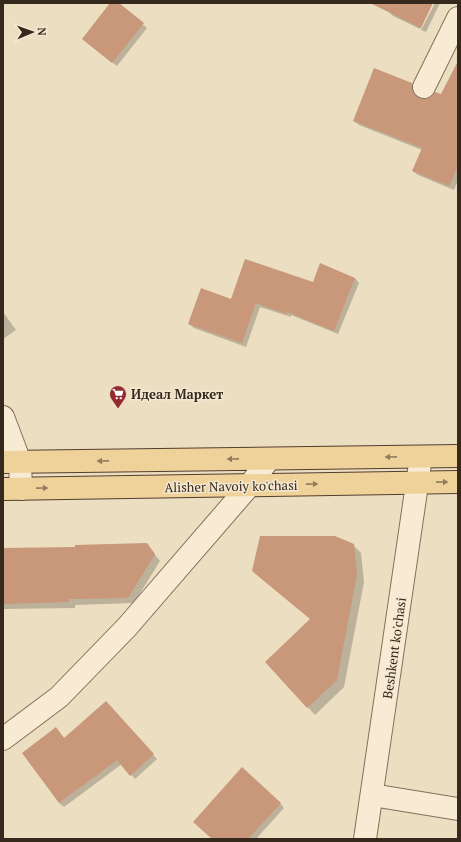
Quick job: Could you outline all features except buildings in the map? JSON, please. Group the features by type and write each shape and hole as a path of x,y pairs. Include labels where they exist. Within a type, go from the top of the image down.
{"main road":[{"name":"Alisher Navoiy ko'chasi","path":"12,462 458,456"},
{"name":"Alisher Navoiy ko'chasi","path":"12,489 458,482"}],"street":[{"path":"424,87 458,18"},
{"path":"3,417 12,462 12,489"},
{"name":"Beshkent ko'chasi","path":"365,839 421,457"},
{"path":"3,739 59,698 127,627 249,486 269,459"},
{"path":"372,795 458,809"}],"place":[{"name":"Идеал Маркет","path":"118,409"}]}
